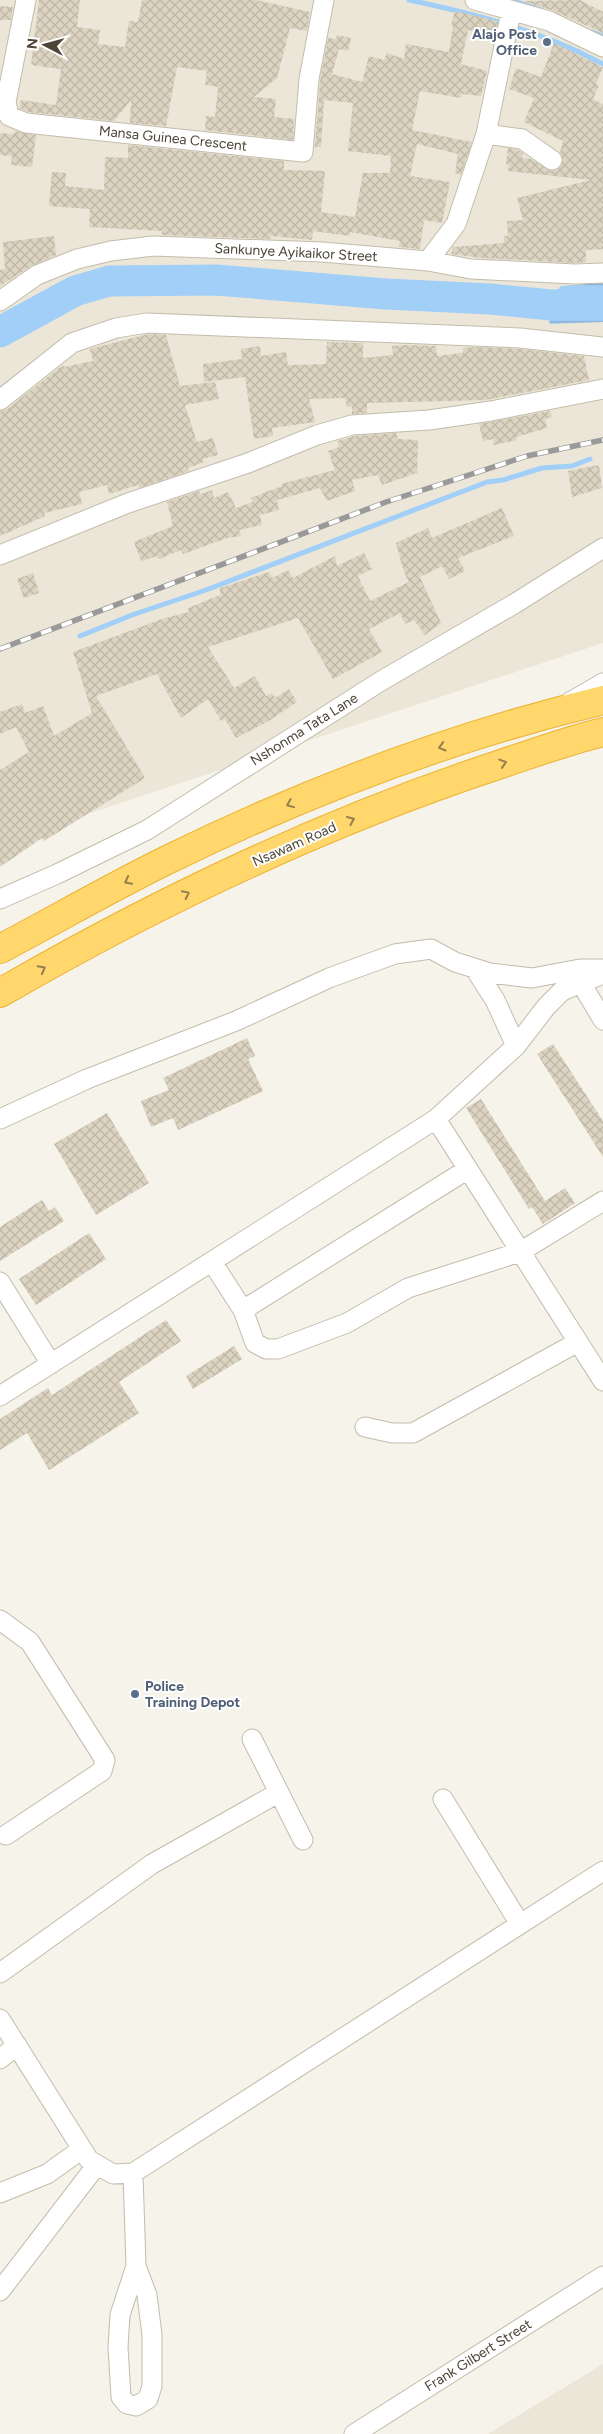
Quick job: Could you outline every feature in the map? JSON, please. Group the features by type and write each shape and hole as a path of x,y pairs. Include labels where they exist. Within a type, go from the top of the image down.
{"highway":[{"path":"0,949 166,860 288,805 420,753 556,712 603,700"},
{"name":"Nsawam Road","path":"0,993 184,894 300,840 423,790 603,732"}],"street":[{"name":"Mansa Guinea Crescent","path":"26,0 6,102 9,116 26,123 303,152 309,79 324,0"},
{"path":"475,0 549,22 603,46"},
{"path":"428,261 456,224 486,134 511,12"},
{"path":"486,134 522,139 552,160"},
{"name":"Sankunye Ayikaikor Street","path":"0,301 37,275 77,259 111,250 153,246 322,252 428,261 471,269 575,274 603,272"},
{"path":"0,400 72,343 116,328 147,323 520,338 603,347"},
{"path":"0,555 128,503 248,462 318,435 352,425 453,417 603,389"},
{"name":"Nshonma Tata Lane","path":"0,899 57,874 147,830 381,680 514,604 603,548"},
{"path":"556,712 603,683"},
{"path":"0,1119 87,1079 236,1020 329,978 395,954 431,949 455,962 475,969 490,973 532,978 580,969 603,969"},
{"path":"475,969 495,1000 516,1046"},
{"path":"0,1396 436,1119 516,1046 546,1007 562,992 603,974"},
{"path":"580,983 603,1020"},
{"path":"436,1119 603,1381"},
{"path":"243,1310 468,1169"},
{"path":"212,1262 243,1310 255,1344 266,1350 278,1349 347,1323 408,1288 520,1252 603,1201"},
{"path":"0,1282 51,1364"},
{"path":"364,1427 392,1433 413,1433 578,1342"},
{"path":"0,1620 30,1642 105,1760 102,1771 6,1835"},
{"path":"252,1739 303,1840"},
{"path":"0,1973 152,1864 278,1793"},
{"path":"443,1799 520,1924"},
{"path":"0,2019 89,2160 96,2166 113,2174 132,2173 603,1871"},
{"path":"0,2059 17,2045"},
{"path":"0,2193 47,2174 82,2149"},
{"path":"0,2291 96,2166"},
{"path":"132,2173 136,2266 147,2295 152,2335 152,2386 148,2399 136,2406 127,2404 121,2397 118,2347 120,2315 136,2266"},
{"name":"Frank Gilbert Street","path":"354,2434 603,2276"}],"shaded area":[{"path":"0,0 603,0 603,643 0,843"},
{"path":"603,2364 603,2434 488,2434"}],"water":[{"path":"603,283 603,322 550,324 545,304 561,286"}],"building":[{"path":"39,0 80,0 77,27 100,30 98,44 125,47 129,21 138,22 142,0 256,0 310,12 307,31 290,28 277,78 254,97 276,99 274,117 294,119 293,140 205,130 206,116 215,117 218,87 205,85 207,71 177,67 166,126 130,123 131,100 114,121 29,112 19,108 21,100 56,105 61,69 31,65"},
{"path":"580,0 603,12 603,33 554,11 522,1"},
{"path":"0,6 13,7 11,20 0,20"},
{"path":"455,11 497,21 497,24 495,34 468,30 461,64 487,71 481,96 462,94 461,98 420,91 412,130 472,142 461,175 455,173 458,154 417,144 410,176 450,182 442,223 424,220 420,249 399,247 400,241 350,232 350,236 313,231 312,240 271,236 271,239 162,235 162,231 89,227 90,209 49,206 52,172 66,173 65,186 104,190 105,157 128,158 128,145 284,161 284,170 325,171 321,212 355,217 363,173 390,173 391,156 348,151 353,103 324,100 321,147 315,147 320,81 328,38 336,39 337,35 351,38 348,51 339,49 332,74 362,82 369,56 384,60 387,53 404,59 406,44 449,52 453,26 451,25"},
{"path":"554,43 603,67 596,84 599,86 593,99 603,104 603,249 586,250 586,262 575,263 483,258 451,254 453,247 504,243 504,236 508,236 507,221 523,220 517,198 591,180 508,171 509,165 506,164 508,148 518,150 523,153 522,158 531,159 551,171 557,170 561,166 563,160 560,153 563,141 524,122 534,98 509,89 516,68 541,77"},
{"path":"15,131 36,135 32,167 11,165 12,156 0,155 0,133 14,134"},
{"path":"54,236 56,255 31,266 0,286 0,270 5,269 3,242"},
{"path":"148,334 166,335 180,386 215,382 219,399 185,405 197,442 213,438 218,455 202,459 204,462 188,468 189,471 139,488 138,485 109,494 107,485 79,492 82,504 44,513 45,516 0,536 0,411 7,409 63,365 64,367 93,361 90,349"},
{"path":"327,342 363,343 363,358 393,355 392,346 405,345 436,346 437,356 463,353 463,348 475,347 519,349 584,356 589,380 486,400 367,403 367,413 352,414 352,406 347,407 345,398 309,399 315,422 272,428 273,436 254,439 245,377 204,382 203,364 242,359 241,349 260,346 261,356 286,352 288,365 326,364"},
{"path":"550,411 552,417 545,419 547,428 516,437 517,440 494,445 493,439 483,441 479,424"},
{"path":"396,433 398,439 418,440 417,473 382,485 378,475 352,480 355,491 327,501 320,488 277,500 279,510 260,515 262,525 239,530 241,536 227,538 183,554 181,550 159,559 157,556 141,561 134,542 173,526 167,502 199,491 201,494 212,490 214,498 228,492 236,508 253,502 251,498 282,486 281,484 335,470 328,451 339,447 338,441 354,436"},
{"path":"599,465 602,488 572,497 568,471"},
{"path":"502,508 514,536 458,558 465,571 449,579 442,566 420,577 441,623 425,635 414,620 405,624 400,613 369,629 382,652 333,679 298,618 208,647 234,688 255,676 266,696 272,693 275,698 289,689 297,702 267,722 236,738 225,719 221,721 208,699 181,718 157,674 96,696 145,778 44,841 42,838 0,867 0,770 29,752 16,727 0,734 0,712 22,704 25,713 43,706 54,736 92,713 73,652 162,619 189,612 188,608 220,595 220,588 269,572 272,578 288,570 293,578 335,556 337,566 364,553 372,569 358,576 370,601 409,582 404,572 396,543 428,528 432,538"},
{"path":"33,573 39,593 24,598 17,579"},
{"path":"247,1038 255,1056 248,1059 263,1091 178,1130 173,1118 151,1127 141,1101 169,1090 163,1078"},
{"path":"553,1044 603,1121 603,1157 537,1054"},
{"path":"481,1099 545,1201 565,1188 575,1203 543,1224 532,1207 529,1209 466,1108"},
{"path":"107,1113 149,1183 96,1215 54,1144"},
{"path":"42,1200 49,1211 55,1207 64,1221 0,1261 0,1227"},
{"path":"89,1233 106,1259 36,1305 19,1279"},
{"path":"166,1320 181,1341 119,1382 139,1413 49,1470 27,1433 0,1450 0,1419 48,1388 52,1395"},
{"path":"234,1346 242,1359 193,1389 186,1376"}],"waterway":[{"path":"409,0 459,11 508,25 556,42 603,64"},
{"path":"511,0 541,10"},
{"path":"592,32 603,36"},
{"path":"0,332 75,291 109,281 216,280 551,305 603,303"},
{"path":"80,636 132,615 206,590 487,482 503,480 542,468 572,466 590,459"}],"railway":[{"path":"0,649 386,502 527,456 603,440"}],"place":[{"name":"Alajo Post Office","path":"547,42"},
{"name":"Police Training Depot","path":"135,1694"}]}
